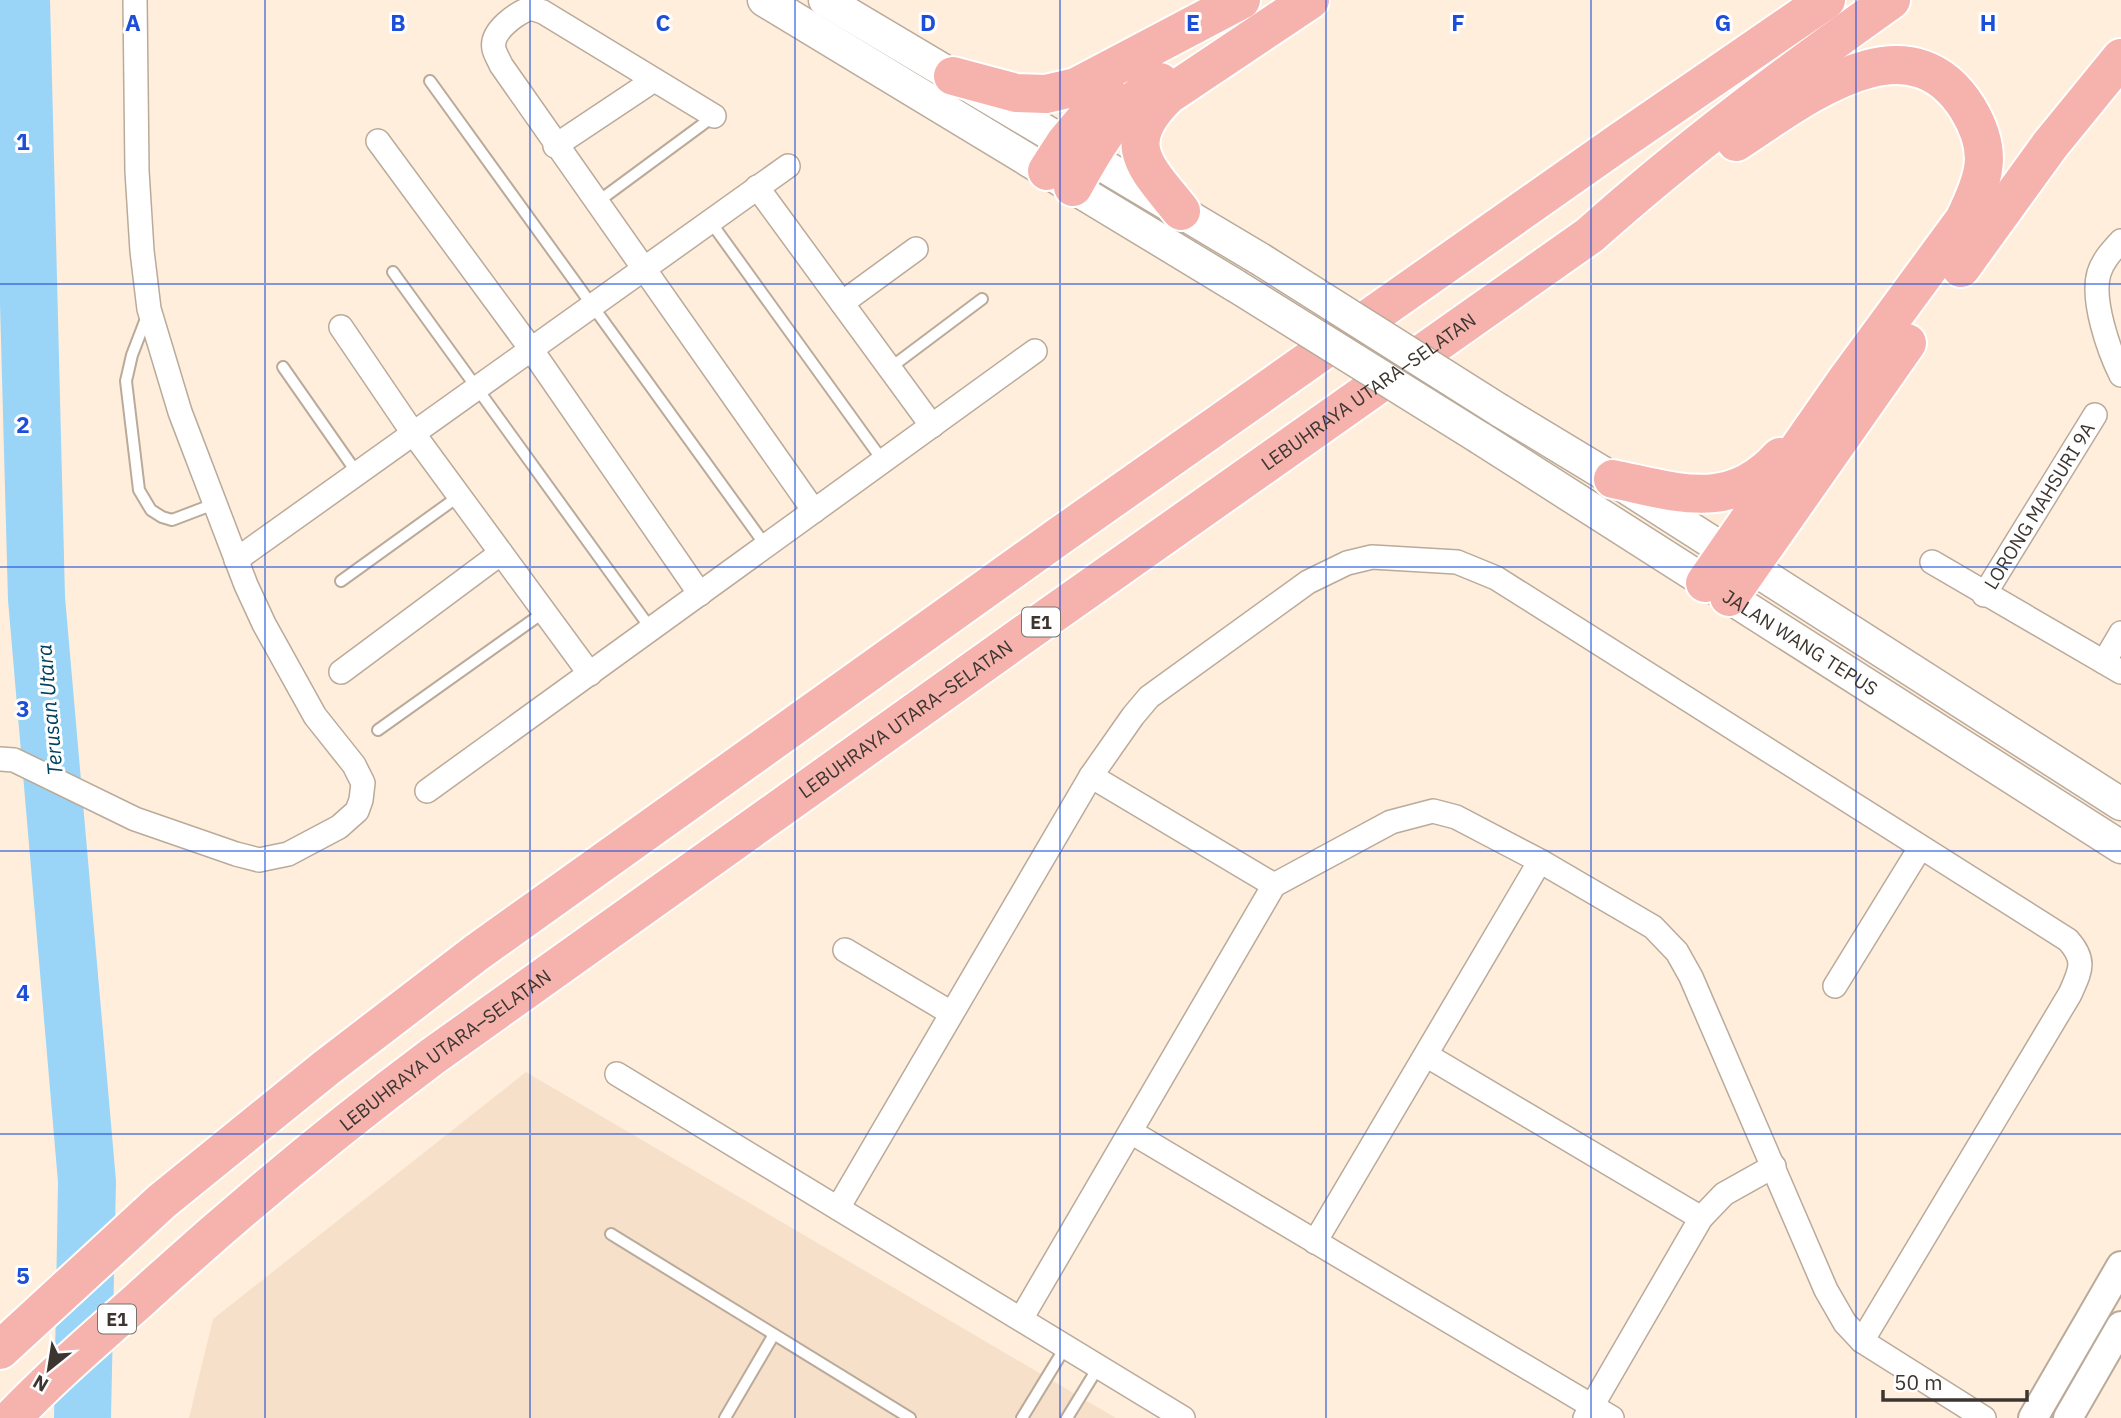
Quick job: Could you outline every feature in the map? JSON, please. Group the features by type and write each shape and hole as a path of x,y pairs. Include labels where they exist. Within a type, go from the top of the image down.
{"highway":[{"path":"953,76 1016,93 1046,94 1076,87 1241,0"},
{"path":"1068,164 1109,91 1178,41 1248,0"},
{"path":"1068,164 1109,127 1127,106 1149,89 1307,0"},
{"path":"1181,211 1148,169 1141,155 1140,136 1152,110 1168,95 1307,0"},
{"path":"1618,143 1778,0"},
{"path":"7,1343 162,1201 326,1068 476,953 1036,553 1618,143 1826,0"},
{"name":"LEBUHRAYA UTARA–SELATAN","path":"12,1418 39,1390 195,1249 367,1106 433,1056 1012,642 1590,235 1711,132 1891,0"},
{"path":"1728,575 1867,398 2050,145 2121,58"},
{"path":"1590,235 1822,86 1859,71 1895,64 1924,69 1961,97 1978,126 1985,149 1983,172 1965,219 1845,382 1776,461 1749,484 1721,493 1689,494 1613,479"},
{"path":"1728,575 1845,382"}],"main road":[{"path":"764,0 1068,164"},
{"path":"825,0 953,76 1068,164"},
{"name":"JALAN WANG TEPUS","path":"1068,164 1181,211 1613,479 1728,575 2121,847"},
{"name":"JALAN WANG TEPUS","path":"1068,164 1236,285 1480,438 1728,575 2121,804"}],"street":[{"path":"7,759 110,808 259,860 278,858 295,851 339,827 357,811 362,800 363,783 354,765 315,716 305,699 264,624 236,560 180,412 149,309 136,171 135,0"},
{"path":"714,116 543,12 531,8 520,12 494,40 494,49 501,65 555,146 814,511"},
{"path":"555,146 654,80"},
{"path":"378,141 531,349 700,594"},
{"path":"236,560 788,166"},
{"path":"758,187 932,426"},
{"path":"2121,241 2107,257 2099,271 2097,282 2099,307 2121,375"},
{"path":"842,303 916,249"},
{"path":"341,327 459,496 590,674"},
{"path":"427,792 1035,351"},
{"name":"LORONG MAHSURI 9A","path":"1984,595 2095,415"},
{"path":"341,672 501,553"},
{"path":"838,1208 1091,776 1149,697 1308,582 1347,563 1373,557 1457,562 1496,578 2068,940 2079,952 2081,970 2070,994 1862,1342"},
{"path":"1932,562 1984,595 2112,667 2121,633"},
{"path":"1091,776 1274,885"},
{"path":"1021,1319 1274,885 1391,822 1433,811 1456,817 1540,861 1653,927 1677,952 1691,977 1826,1290 1845,1323 1862,1342 1984,1418"},
{"path":"1835,986 1920,848"},
{"path":"1315,1241 1540,861"},
{"path":"845,950 951,1013"},
{"path":"1426,1055 1701,1218"},
{"path":"617,1074 1183,1418"},
{"path":"1131,1132 1315,1241 1588,1412 1612,1418"},
{"path":"1588,1412 1701,1218 1724,1194 1774,1166"},
{"path":"2033,1418 2121,1266"},
{"path":"2068,1418 2121,1326"}],"lane":[{"path":"430,81 766,546"},
{"path":"596,203 714,116"},
{"path":"710,221 884,461"},
{"path":"393,272 651,629"},
{"path":"890,368 982,299"},
{"path":"149,309 132,355 126,381 139,490 151,510 172,520 214,504"},
{"path":"283,368 357,473"},
{"path":"341,581 459,496"},
{"path":"378,730 544,612"},
{"path":"611,1234 909,1418"},
{"path":"725,1418 773,1336"},
{"path":"1023,1418 1066,1346"},
{"path":"1067,1418 1099,1366"}],"shaded area":[{"path":"526,1072 1116,1418 189,1418 213,1319"}],"water":[{"name":"Terusan Utara","path":"0,0 50,0 65,597 116,1181 111,1418 54,1418 58,1182 8,600 0,303"}]}
